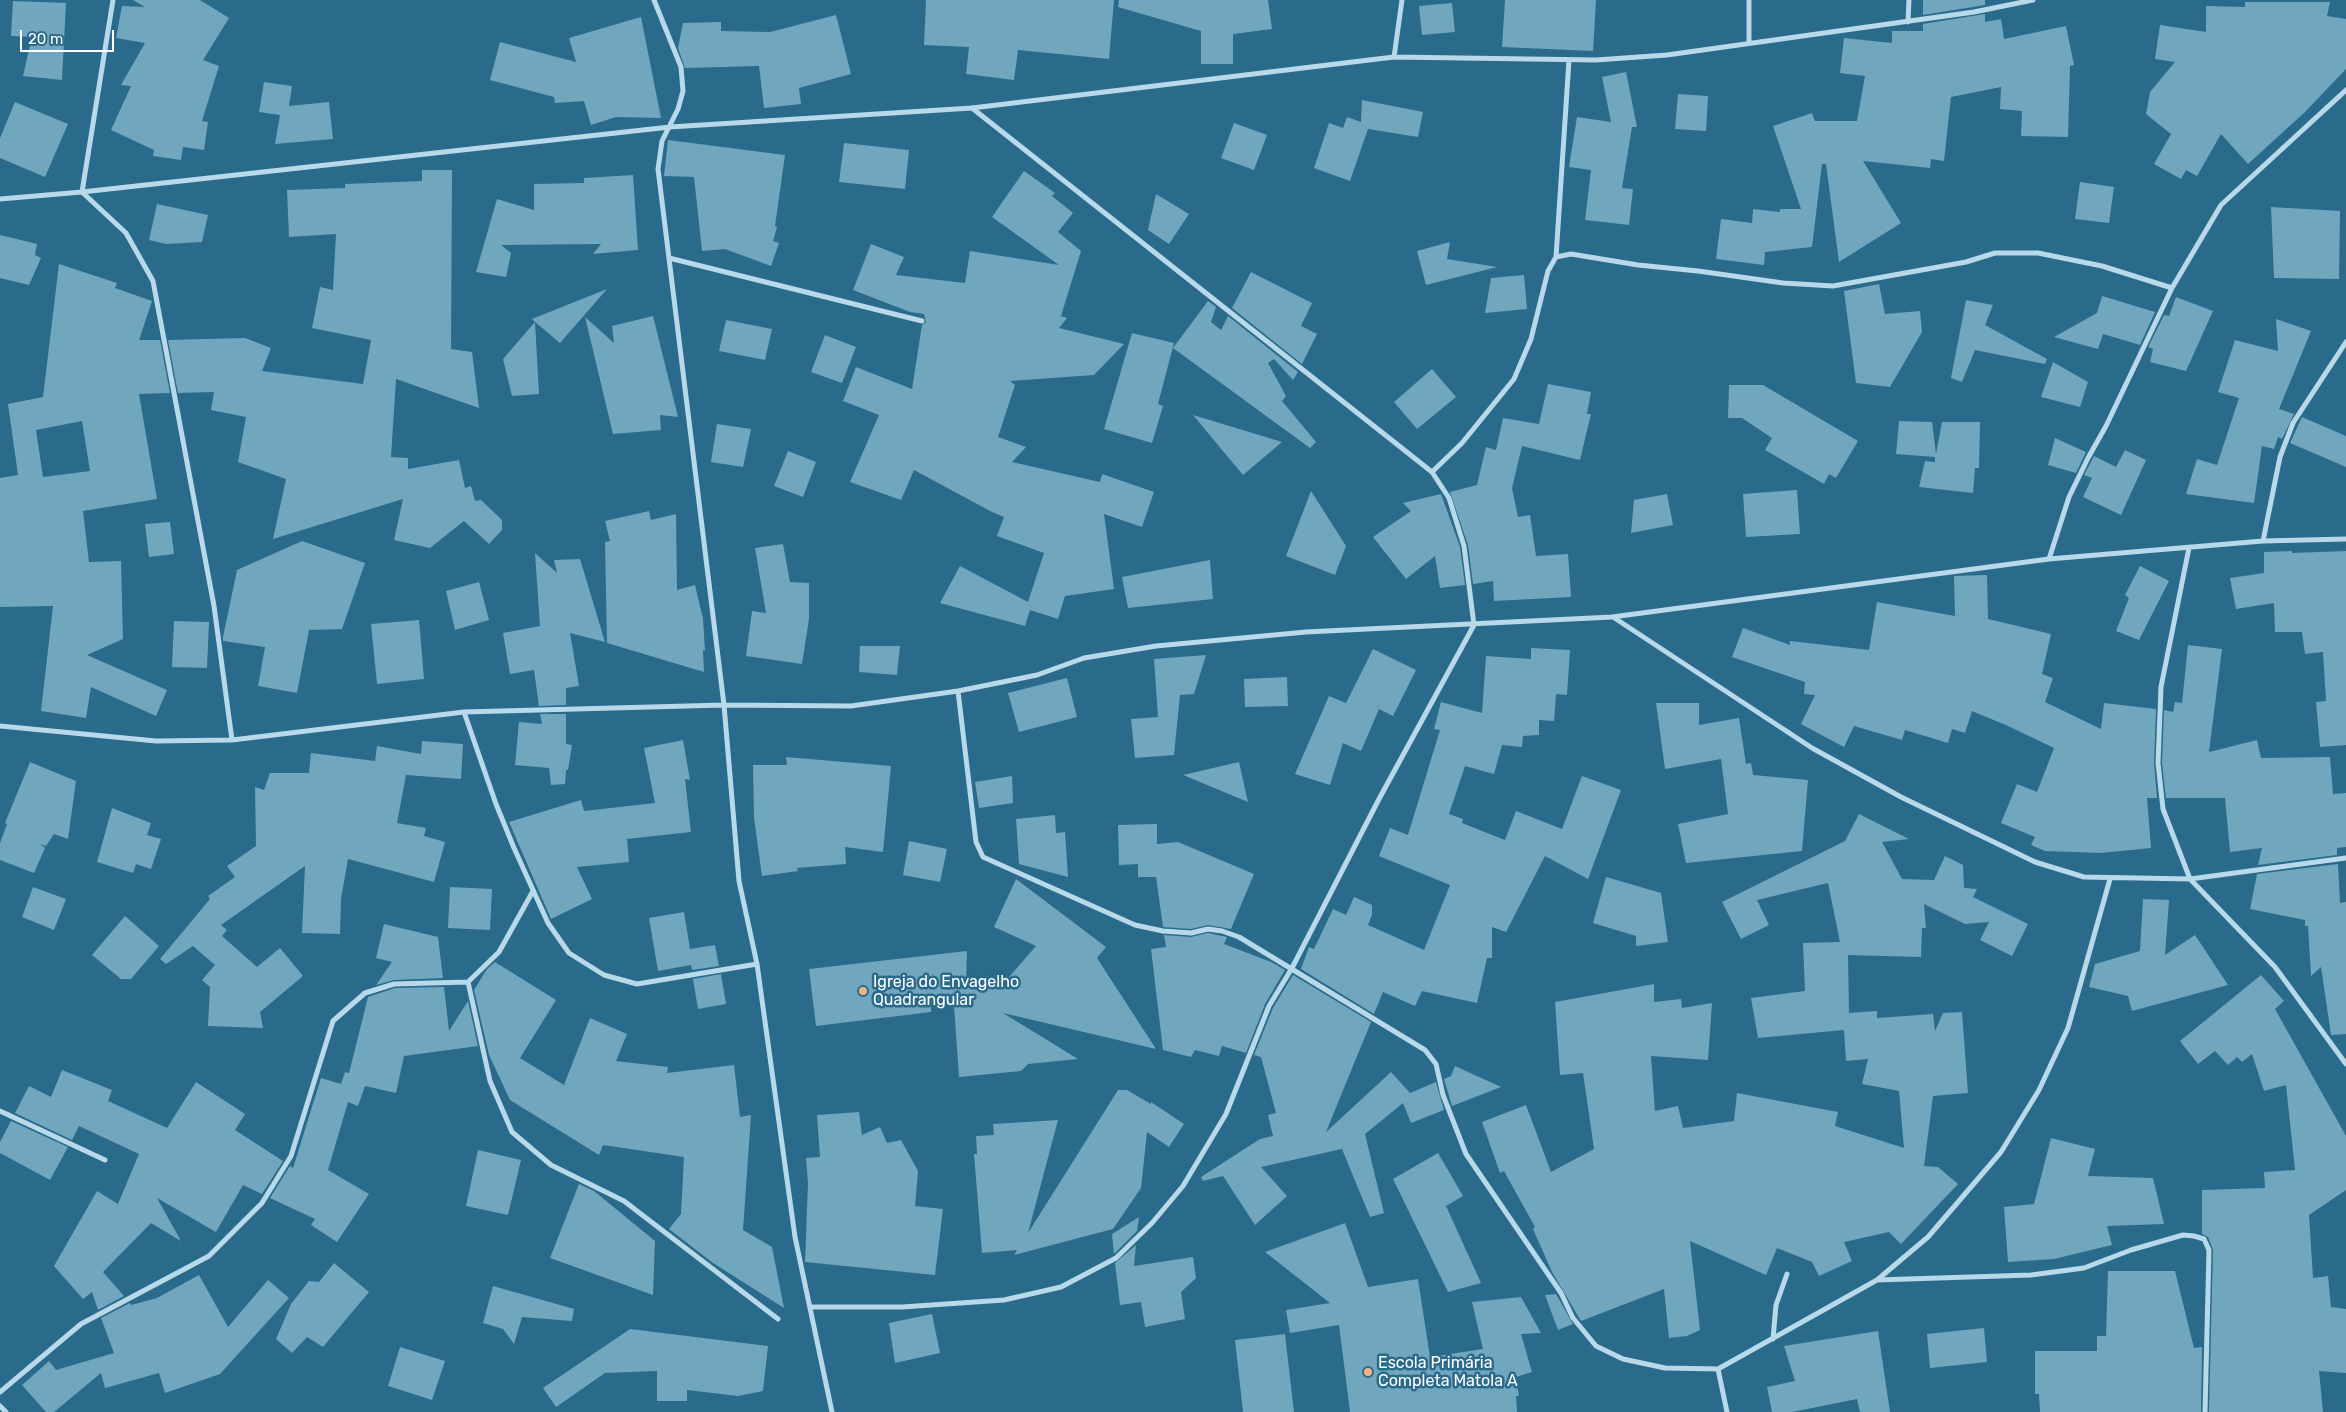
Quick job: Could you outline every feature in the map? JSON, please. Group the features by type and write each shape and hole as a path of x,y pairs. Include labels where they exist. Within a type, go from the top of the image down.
{"street":[{"path":"82,192 113,0"},
{"path":"654,0 681,67 683,90 678,109 662,141 658,170 724,705 739,881 757,964 795,1237 832,1412"},
{"path":"1394,57 1402,0"},
{"path":"1749,43 1750,0"},
{"path":"1908,22 1909,0"},
{"path":"0,199 82,192 670,127 972,108 1394,57 1569,60 1667,55 1908,22 1974,12 2033,0"},
{"path":"1432,472 1462,443 1514,379 1531,339 1548,271 1556,257 1569,60"},
{"path":"2049,559 2070,497 2172,288 2221,205 2346,90"},
{"path":"810,1307 902,1307 1004,1300 1061,1287 1116,1258 1152,1223 1184,1186 1226,1114 1269,1006 1292,968 1379,799 1474,625 1464,546 1449,498 1432,472 972,108"},
{"path":"82,192 126,233 153,280 214,606 232,740"},
{"path":"1556,257 1571,254 1638,265 1782,283 1833,286 1966,262 1995,253 2038,253 2102,266 2172,288"},
{"path":"669,258 922,322"},
{"path":"2263,542 2280,457 2294,423 2345,346"},
{"path":"0,726 156,741 232,740 464,712 724,705 851,706 958,691 1037,675 1084,658 1156,646 1306,632 1612,617 2049,559 2263,542 2346,539"},
{"path":"2189,548 2161,687 2158,762 2162,809 2190,879 2275,967 2346,1064"},
{"path":"1612,617 1812,748 1901,797 2035,862 2084,877 2110,879 2190,879 2346,858"},
{"path":"958,691 976,842 982,857 1136,925 1192,933 1208,929 1222,931 1238,937 1425,1050 1436,1064 1443,1094 1466,1154 1561,1293 1573,1318 1596,1346 1623,1359 1665,1368 1718,1369 1877,1280 1928,1237 2001,1152 2039,1090 2068,1028 2110,879"},
{"path":"464,712 496,804 533,891 548,923 569,953 604,976 637,984 757,964"},
{"path":"0,1392 81,1324 209,1256 262,1203 291,1156 333,1021 365,993 394,984 468,982 499,952 533,891"},
{"path":"468,982 490,1081 512,1132 550,1165 624,1202 778,1319"},
{"path":"0,1111 105,1160"},
{"path":"1877,1280 2031,1275 2084,1268 2131,1250 2183,1235 2204,1239 2209,1250 2205,1412"},
{"path":"1773,1338 1776,1305 1787,1274"},
{"path":"1718,1369 1727,1412"},
{"path":"0,1406 6,1412"}],"building":[{"path":"133,0 200,0 229,18 203,60 219,66 202,121 208,122 204,150 183,147 181,160 153,156 154,150 111,130 131,86 121,85 145,43 116,38 122,6 145,7"},
{"path":"926,0 1114,0 1109,59 1018,50 1014,80 966,74 969,47 924,45"},
{"path":"1119,0 1268,0 1272,29 1233,34 1233,64 1201,64 1201,31 1118,7"},
{"path":"1505,0 1596,0 1593,51 1502,47"},
{"path":"1923,0 1985,0 1985,5 1923,15"},
{"path":"13,1 66,3 62,80 23,76 32,37 11,36"},
{"path":"2245,2 2330,2 2327,16 2346,19 2346,69 2305,112 2248,164 2221,134 2197,176 2186,170 2181,179 2154,164 2171,134 2146,114 2150,92 2175,62 2155,59 2160,25 2206,32 2206,6 2245,7"},
{"path":"1452,3 1455,32 1422,35 1419,6"},
{"path":"1985,14 1985,22 2001,19 2004,39 2066,26 2074,65 2070,66 2068,137 2021,136 2022,111 2000,109 2001,87 1951,97 1944,161 1931,159 1930,168 1863,161 1901,223 1839,262 1826,164 1822,164 1812,247 1765,252 1764,265 1716,259 1721,219 1752,223 1753,209 1780,212 1780,209 1801,209 1773,126 1812,113 1815,121 1857,121 1865,76 1840,73 1844,38 1892,43 1892,31 1923,31 1923,24"},
{"path":"836,15 851,74 799,88 801,104 764,108 759,66 685,68 678,48 683,23 721,22 721,31 770,32"},
{"path":"641,17 661,118 616,117 591,125 584,101 555,103 554,97 490,80 500,42 576,62 569,38"},
{"path":"1626,72 1637,127 1632,127 1622,188 1633,189 1629,225 1585,220 1591,170 1569,167 1577,117 1611,122 1602,77"},
{"path":"264,82 292,86 289,106 329,102 333,139 275,144 280,115 259,112"},
{"path":"1678,94 1708,96 1706,131 1675,129"},
{"path":"1362,100 1423,112 1418,137 1368,129 1350,181 1314,168 1329,123 1343,128 1347,117 1361,122"},
{"path":"15,102 68,124 45,177 0,158 0,138"},
{"path":"1234,123 1267,135 1254,170 1221,158"},
{"path":"668,140 785,155 775,226 777,227 773,241 779,243 771,266 725,249 702,251 694,177 664,176"},
{"path":"844,143 909,150 905,189 839,182"},
{"path":"422,170 452,170 451,349 472,352 479,408 396,379 391,457 408,458 408,469 459,460 465,488 471,486 475,501 481,500 502,520 502,530 489,544 464,521 430,548 394,540 403,499 273,539 286,479 238,462 246,417 211,410 214,392 178,393 168,340 245,338 271,348 262,371 363,384 371,340 312,328 320,287 333,290 336,234 289,237 287,190 345,188 345,184 422,181"},
{"path":"1024,171 1055,193 1052,196 1073,213 1058,232 1081,251 1061,316 1067,318 1059,328 1124,344 1094,375 1010,381 1015,385 998,437 1026,447 1012,462 1100,482 1102,474 1154,492 1142,527 1104,514 1114,589 1065,596 1058,619 1030,610 1025,626 940,603 960,566 1028,602 1044,553 997,536 1004,517 914,470 901,500 850,482 879,415 843,401 856,367 912,389 922,325 926,322 924,314 910,312 853,290 871,244 904,257 896,275 965,283 970,251 1059,265 992,217"},
{"path":"633,175 638,250 593,254 601,244 501,245 511,253 506,277 476,272 497,199 534,210 534,184 584,183 584,178"},
{"path":"2080,182 2114,187 2109,223 2075,219"},
{"path":"1156,194 1189,214 1169,244 1148,230"},
{"path":"157,204 208,215 202,242 166,244 149,240"},
{"path":"2271,207 2340,211 2339,279 2274,278"},
{"path":"0,235 37,244 35,255 41,258 29,285 0,278"},
{"path":"1450,242 1447,259 1497,267 1426,285 1417,251"},
{"path":"59,264 117,283 115,288 152,301 139,340 160,340 170,393 139,394 157,499 83,511 89,562 121,561 123,639 87,655 167,690 156,716 91,687 86,718 41,711 53,606 0,607 0,478 18,475 8,404 43,397","holes":["82,421 90,471 43,477 36,430"]},
{"path":"1251,272 1312,303 1301,326 1317,334 1302,364 1232,308"},
{"path":"1524,275 1527,309 1485,313 1491,278"},
{"path":"1879,284 1885,314 1920,311 1922,332 1890,387 1856,383 1844,291"},
{"path":"607,289 560,343 532,319"},
{"path":"2102,296 2155,312 2140,345 2103,334 2098,349 2054,337 2097,313"},
{"path":"2176,297 2213,311 2186,371 2150,362 2153,349 2148,347 2164,315 2169,316"},
{"path":"1966,300 1993,305 1985,325 2047,359 2045,364 1975,350 1962,382 1951,378"},
{"path":"1208,301 1216,307 1211,322 1221,330 1228,316 1298,372 1293,380 1274,359 1268,363 1286,396 1282,401 1316,442 1310,448 1173,348"},
{"path":"653,316 678,417 660,415 661,430 613,434 585,317 614,343 612,326"},
{"path":"2276,319 2311,331 2279,409 2294,414 2282,439 2278,437 2274,449 2262,446 2254,503 2186,494 2197,459 2217,465 2239,398 2218,392 2235,340 2278,351"},
{"path":"726,320 772,329 765,360 719,351"},
{"path":"535,322 539,394 512,396 503,359"},
{"path":"1132,333 1174,343 1158,404 1163,406 1152,443 1104,429"},
{"path":"825,335 856,347 842,383 811,372"},
{"path":"2053,362 2088,382 2080,407 2041,397"},
{"path":"1432,369 1456,397 1417,429 1394,402"},
{"path":"1548,384 1591,392 1587,414 1591,414 1580,460 1522,446 1512,488 1518,517 1530,515 1536,556 1568,554 1571,597 1494,601 1493,581 1473,584 1468,545 1450,492 1477,485 1486,447 1496,450 1503,418 1539,424"},
{"path":"1729,385 1763,385 1858,441 1836,478 1829,474 1824,484 1765,450 1772,438 1742,418 1728,418"},
{"path":"1193,415 1282,442 1243,475"},
{"path":"2302,417 2346,436 2346,467 2290,443"},
{"path":"1899,421 1932,422 1936,454 1942,422 1980,422 1979,468 1975,468 1973,493 1919,487 1925,461 1935,462 1935,457 1896,454"},
{"path":"717,424 751,429 743,467 711,462"},
{"path":"2055,438 2086,452 2076,473 2048,465"},
{"path":"2125,450 2146,460 2121,515 2083,497 2092,478 2084,475 2094,456 2116,467"},
{"path":"788,451 816,462 803,497 774,486"},
{"path":"1797,490 1800,534 1746,537 1743,494"},
{"path":"1311,491 1346,546 1335,575 1286,556"},
{"path":"1441,494 1460,547 1465,585 1440,588 1435,556 1406,579 1373,537 1411,511 1403,503"},
{"path":"1667,494 1673,525 1631,533 1634,500"},
{"path":"649,511 651,520 676,514 677,590 695,585 703,619 704,672 607,643 605,542 610,541 605,521"},
{"path":"170,522 174,554 149,557 145,524"},
{"path":"302,541 365,563 342,629 309,630 297,693 258,686 265,647 223,641 223,637 237,570"},
{"path":"783,544 790,582 809,583 809,619 802,664 746,656 752,611 766,613 755,548"},
{"path":"2292,551 2292,553 2346,551 2346,745 2320,747 2316,702 2326,701 2323,652 2305,654 2302,632 2275,632 2274,603 2236,609 2230,578 2264,573 2264,552"},
{"path":"535,553 557,573 554,560 580,559 605,642 570,633 579,686 566,688 566,705 539,706 534,670 510,674 503,633 540,626"},
{"path":"1210,560 1213,599 1128,608 1122,577"},
{"path":"2140,566 2169,581 2139,640 2116,631 2129,598 2125,595"},
{"path":"1987,575 1988,619 2051,634 2042,674 2053,678 2045,702 2101,729 2104,703 2156,709 2154,763 2157,798 2147,798 2151,848 2101,853 2045,851 2031,845 2035,837 2001,823 2017,784 2037,792 2054,748 2008,726 1972,711 1965,733 1952,729 1948,743 1905,730 1902,740 1854,726 1844,747 1801,724 1815,695 1804,694 1805,682 1732,657 1743,628 1790,645 1790,641 1869,650 1877,602 1955,616 1954,576"},
{"path":"479,582 489,620 455,630 446,591"},
{"path":"419,620 424,679 377,684 371,624"},
{"path":"174,621 209,622 207,668 172,667"},
{"path":"2188,645 2222,649 2209,752 2257,740 2261,758 2330,757 2333,794 2346,793 2346,847 2337,848 2337,855 2258,865 2262,848 2230,852 2225,798 2166,798 2162,763 2164,710 2173,712 2175,702 2182,703"},
{"path":"860,646 900,646 897,675 859,672"},
{"path":"1531,648 1570,650 1567,695 1556,694 1554,721 1539,720 1539,735 1523,736 1522,747 1502,745 1494,774 1465,766 1449,814 1463,819 1462,823 1505,840 1516,811 1562,829 1582,776 1621,790 1588,879 1545,856 1506,932 1492,927 1492,958 1487,958 1477,1003 1422,991 1415,1006 1383,992 1374,1014 1301,969 1309,947 1314,949 1333,909 1346,915 1354,897 1372,905 1372,915 1368,925 1424,950 1450,885 1379,856 1390,828 1408,835 1440,730 1434,729 1441,702 1482,713 1486,656 1531,659"},
{"path":"1373,649 1416,670 1393,716 1379,709 1361,751 1343,743 1330,785 1295,774 1329,696 1346,703"},
{"path":"1206,655 1194,694 1180,695 1174,755 1135,758 1131,719 1158,717 1154,659"},
{"path":"1287,677 1288,706 1245,707 1244,679"},
{"path":"1067,678 1077,717 1019,732 1008,693"},
{"path":"1656,703 1699,703 1699,725 1739,718 1746,764 1751,763 1753,775 1808,780 1802,851 1686,863 1678,824 1728,814 1721,759 1665,769"},
{"path":"540,714 566,714 566,744 572,745 565,784 551,785 549,768 515,765 519,722 542,724"},
{"path":"683,740 690,780 685,779 691,832 627,839 629,862 577,867 592,899 551,919 509,822 581,800 584,811 655,803 644,748"},
{"path":"422,741 463,744 461,779 406,775 397,823 426,828 424,836 445,842 434,882 348,859 341,899 340,934 302,933 305,866 221,925 227,930 222,936 257,967 280,948 303,976 260,1012 263,1028 208,1026 210,987 202,980 215,965 193,946 166,964 160,959 210,899 208,896 235,877 227,866 256,846 255,787 264,790 270,773 309,773 311,753 375,761 377,746 421,754"},
{"path":"786,757 891,766 883,852 845,847 846,864 797,868 798,871 762,876 754,818 753,765 787,765"},
{"path":"30,762 76,781 68,839 54,834 46,846 40,844 45,848 34,873 0,860 0,843 7,824 5,823"},
{"path":"1239,762 1248,802 1183,775"},
{"path":"1012,776 1013,803 979,808 975,782"},
{"path":"112,808 151,823 147,835 161,839 151,869 136,864 133,873 97,862"},
{"path":"1859,814 1909,839 1882,842 1902,879 1934,880 1945,856 1963,865 1964,888 1977,889 1973,897 2028,924 2012,956 1980,940 1989,922 1965,924 1924,904 1926,928 1922,928 1921,957 1848,955 1849,1013 1877,1011 1877,1018 1933,1014 1935,1031 1943,1013 1962,1012 1968,1093 1933,1096 1924,1166 1938,1167 1958,1184 1901,1244 1889,1232 1844,1242 1852,1261 1819,1276 1812,1262 1777,1248 1766,1275 1690,1241 1700,1330 1687,1336 1669,1338 1664,1289 1581,1321 1552,1272 1533,1229 1535,1227 1504,1171 1500,1173 1482,1122 1526,1105 1551,1172 1594,1149 1583,1073 1560,1075 1555,1002 1654,984 1654,1002 1681,999 1682,1008 1712,1003 1708,1060 1651,1056 1655,1111 1678,1106 1683,1128 1734,1121 1737,1093 1838,1112 1835,1126 1904,1148 1899,1091 1862,1084 1868,1059 1846,1061 1844,1030 1758,1038 1751,998 1805,991 1803,943 1840,942 1828,883 1757,900 1769,925 1741,939 1722,902 1845,841"},
{"path":"1055,815 1056,833 1065,832 1068,877 1019,864 1016,819"},
{"path":"1157,824 1157,844 1178,842 1254,874 1231,929 1208,925 1191,929 1163,927 1156,877 1138,877 1138,864 1119,865 1118,825"},
{"path":"909,841 947,849 940,882 903,875"},
{"path":"2338,864 2340,903 2346,902 2346,1034 2331,1035 2321,967 2311,976 2308,926 2305,926 2305,920 2250,909 2257,874"},
{"path":"1606,877 1661,893 1668,942 1636,946 1636,936 1593,923"},
{"path":"1016,879 1106,947 1097,958 1156,1049 1003,1013 1078,1059 1028,1064 1021,1071 959,1077 954,1005 931,1005 931,1012 816,1026 809,969 967,951 966,983 1003,984 1036,946 994,927"},
{"path":"33,887 66,899 54,930 22,917"},
{"path":"450,887 492,889 490,930 448,928"},
{"path":"2143,899 2169,900 2165,955 2195,935 2228,985 2132,1011 2128,996 2089,987 2095,964 2140,951"},
{"path":"684,912 690,949 715,945 719,966 692,970 691,965 658,971 649,918"},
{"path":"125,916 159,946 131,979 121,979 92,955"},
{"path":"384,924 438,937 443,978 394,980 376,985 392,962 376,958"},
{"path":"1208,933 1227,937 1224,944 1271,962 1285,970 1265,1004 1246,1053 1222,1046 1219,1056 1195,1050 1191,1057 1163,1050 1151,949 1166,947 1164,935 1191,937"},
{"path":"495,962 556,1000 520,1058 564,1085 590,1018 627,1034 616,1061 668,1067 667,1073 734,1065 740,1117 751,1115 743,1230 772,1247 784,1308 713,1263 669,1229 681,1214 684,1157 603,1145 599,1155 510,1100 489,1055 474,990 487,969"},
{"path":"721,974 726,1004 698,1009 693,979"},
{"path":"1293,975 1371,1022 1326,1132 1391,1072 1410,1093 1436,1082 1444,1110 1411,1123 1403,1103 1365,1134 1384,1213 1370,1217 1342,1149 1261,1167 1287,1196 1255,1225 1223,1176 1203,1181 1201,1177 1260,1139 1273,1136 1268,1115 1276,1113 1261,1057 1254,1055 1273,1008"},
{"path":"2261,975 2284,1001 2275,1009 2346,1136 2346,1190 2309,1215 2313,1278 2328,1276 2331,1307 2346,1309 2346,1373 2319,1371 2323,1412 2209,1412 2213,1250 2208,1237 2202,1234 2202,1190 2265,1188 2264,1172 2295,1170 2286,1085 2264,1091 2252,1054 2242,1062 2237,1057 2228,1065 2215,1051 2198,1064 2180,1041"},
{"path":"444,987 449,1031 468,1001 478,1046 404,1056 396,1093 365,1086 358,1106 348,1102 328,1170 369,1194 337,1242 311,1225 315,1219 270,1198 290,1166 293,1168 321,1078 341,1084 345,1072 349,1073 368,997 395,988"},
{"path":"1455,1066 1501,1087 1452,1106 1444,1079 1451,1076"},
{"path":"62,1070 112,1090 108,1101 167,1128 196,1082 245,1114 235,1130 283,1161 262,1194 243,1185 216,1232 157,1198 181,1241 151,1223 103,1272 124,1296 98,1310 92,1292 83,1299 54,1266 97,1191 118,1204 139,1154 79,1126 72,1140 15,1113 29,1086 51,1097"},
{"path":"1118,1090 1127,1090 1151,1104 1151,1102 1184,1124 1169,1147 1147,1132 1141,1188 1113,1229 1014,1255 1017,1250 982,1253 974,1154 977,1154 976,1136 994,1135 993,1124 1058,1120 1028,1233"},
{"path":"859,1112 862,1135 880,1127 887,1143 901,1140 918,1171 915,1206 943,1209 935,1275 805,1262 808,1183 806,1158 820,1157 817,1115"},
{"path":"11,1121 68,1147 50,1180 0,1153 0,1142"},
{"path":"2051,1138 2095,1149 2088,1176 2153,1178 2164,1224 2107,1226 2112,1245 2054,1259 2008,1262 2004,1207 2034,1204"},
{"path":"478,1150 521,1160 508,1215 466,1206"},
{"path":"1438,1153 1463,1196 1446,1206 1481,1283 1448,1292 1393,1179"},
{"path":"579,1184 594,1191 655,1241 653,1295 550,1258"},
{"path":"1139,1217 1137,1231 1114,1254 1112,1234"},
{"path":"1345,1223 1368,1287 1418,1279 1430,1357 1483,1349 1472,1302 1521,1297 1541,1333 1521,1334 1532,1372 1516,1377 1519,1396 1516,1396 1517,1412 1350,1412 1339,1325 1290,1333 1286,1310 1330,1303 1265,1252"},
{"path":"1136,1245 1134,1266 1193,1257 1196,1278 1181,1292 1185,1319 1145,1327 1141,1302 1120,1305 1115,1263"},
{"path":"334,1263 369,1292 323,1347 307,1337 292,1353 276,1339 291,1304 309,1281 319,1282"},
{"path":"2108,1271 2175,1271 2194,1348 2202,1347 2201,1412 2040,1412 2039,1394 2035,1394 2035,1351 2097,1351 2097,1336 2106,1336"},
{"path":"199,1275 228,1327 268,1280 289,1298 220,1374 165,1393 159,1373 105,1388 101,1373 54,1412 46,1412 22,1385 49,1361 56,1370 114,1353 101,1318 130,1303 131,1305 157,1298"},
{"path":"493,1286 574,1309 572,1321 522,1317 514,1344 503,1329 483,1323"},
{"path":"1556,1294 1573,1324 1558,1330 1545,1295"},
{"path":"932,1314 940,1353 895,1363 889,1323"},
{"path":"1984,1328 1987,1362 1930,1368 1927,1334"},
{"path":"630,1329 768,1346 763,1391 738,1396 687,1390 687,1401 657,1401 657,1371 605,1373 556,1407 543,1388"},
{"path":"1878,1331 1890,1412 1860,1412 1857,1399 1792,1412 1772,1412 1767,1387 1795,1381 1784,1346"},
{"path":"1285,1334 1294,1412 1243,1412 1235,1340"},
{"path":"400,1347 445,1361 432,1400 388,1386"}],"place":[{"name":"Igreja do Envagelho Quadrangular","path":"863,991"},
{"name":"Escola Primária Completa Matola A","path":"1368,1372"}]}
